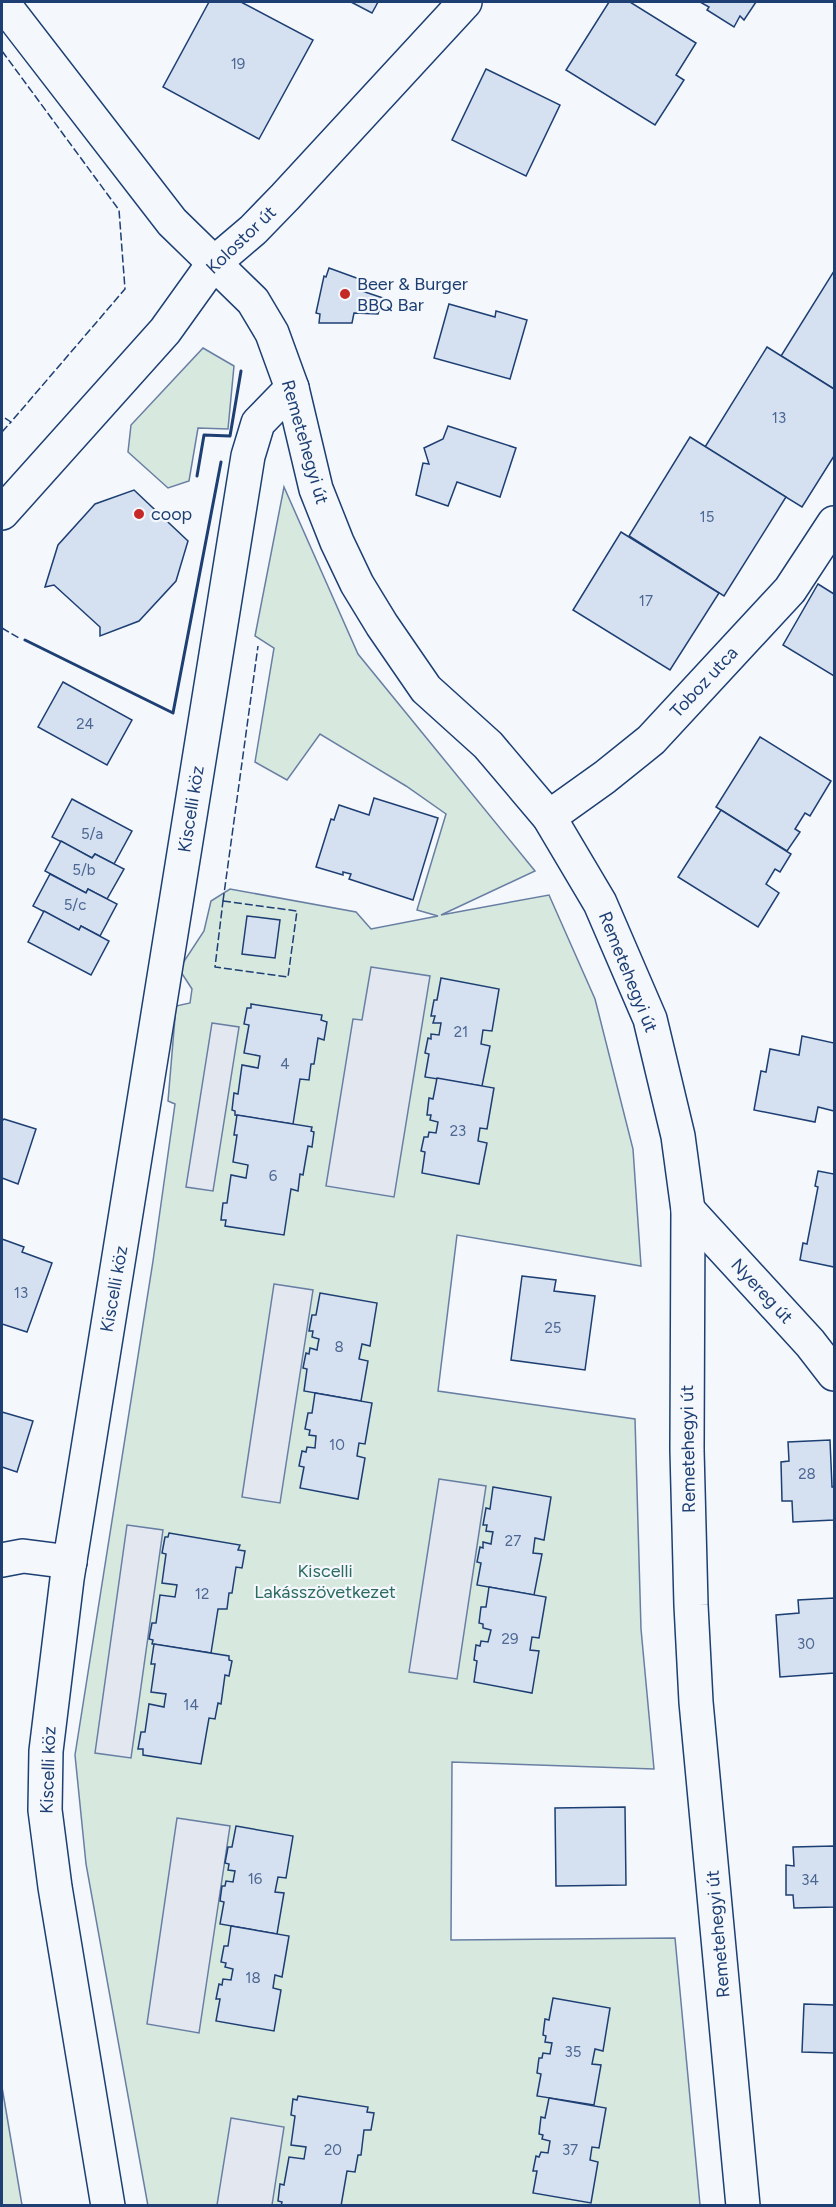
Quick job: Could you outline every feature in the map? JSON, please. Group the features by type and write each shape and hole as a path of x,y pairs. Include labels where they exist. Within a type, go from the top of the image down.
{"street":[{"name":"Remetehegyi út","path":"2,2 172,222 253,301 272,333 292,388 316,489 337,543 362,592 426,689 488,745 549,817 600,903 650,1019 678,1136 688,1210 687,1440 694,1659 742,2205"},
{"name":"Kolostor út","path":"2,513 165,332 213,264 253,230 285,197 465,2"},
{"name":"Kiscelli köz","path":"108,2205 55,1887 45,1810 46,1751 70,1562 248,456 258,423 292,388"},
{"name":"Toboz utca","path":"549,817 605,777 651,740 790,590 834,523"},
{"name":"Nyereg út","path":"688,1210 810,1343 834,1374"},
{"path":"2,1560 24,1556 70,1562"}],"green space":[{"path":"203,348 234,366 228,429 198,428 189,481 168,488 128,452 131,425"},
{"name":"Kiscelli Lakásszövetkezet","path":"284,487 358,654 535,871 441,915 549,895 595,999 633,1149 641,1266 457,1235 438,1391 635,1419 641,1629 654,1769 452,1762 451,1940 675,1938 700,2205 148,2206 86,1864 75,1755 153,1261 175,1104 168,1101 176,1006 190,1003 192,989 179,969 204,931 211,901 230,889 356,912 371,929 438,916 417,910 446,814 406,786 320,734 287,780 255,762 274,648 255,636"},
{"path":"2,2087 22,2205 2,2205"}],"shaded area":[{"path":"371,967 430,976 394,1197 326,1186 353,1019 362,1020"},
{"path":"212,1023 239,1027 213,1191 186,1187"},
{"path":"274,1284 313,1290 280,1503 242,1497"},
{"path":"439,1479 486,1486 457,1679 409,1672"},
{"path":"127,1525 163,1530 131,1758 95,1753"},
{"path":"177,1818 230,1826 199,2033 147,2024"},
{"path":"231,2118 284,2127 272,2205 217,2205"}],"building":[{"path":"209,2 241,2 313,40 259,139 163,87"},
{"path":"351,2 378,2 372,13"},
{"path":"609,2 630,2 696,43 676,75 684,80 655,125 566,70"},
{"path":"700,2 756,2 744,20 740,16 734,27 707,10 709,7"},
{"path":"486,69 560,105 526,176 452,140"},
{"name":"Beer & Burger BBQ Bar","path":"329,268 362,280 359,290 383,298 378,314 354,313 352,323 319,323 320,314 316,313 324,276 326,277"},
{"path":"834,271 834,389 781,356"},
{"path":"449,304 495,317 496,311 527,320 510,379 434,358"},
{"path":"767,347 834,389 834,456 802,507 705,447"},
{"path":"448,426 516,448 500,497 457,482 448,506 416,495 423,463 429,464 424,448 443,439"},
{"path":"690,437 786,497 724,596 629,536"},
{"path":"134,490 188,541 176,581 139,621 100,636 100,627 54,585 45,587 58,545 95,504"},
{"path":"621,532 719,593 670,670 573,610"},
{"path":"818,584 834,594 834,676 783,645"},
{"path":"63,682 132,720 107,765 38,727"},
{"path":"760,737 831,781 810,816 805,813 795,829 800,832 787,851 716,807"},
{"path":"374,798 438,818 413,900 349,879 351,874 343,872 343,875 316,867 331,819 334,820 339,805 369,815"},
{"path":"72,799 132,831 114,864 95,854 92,858 52,837"},
{"path":"721,810 791,854 780,872 775,869 766,884 779,893 758,927 678,877"},
{"path":"61,841 92,858 95,854 124,869 107,899 88,889 86,893 45,871"},
{"path":"50,874 86,893 88,889 117,904 100,936 81,926 79,930 33,906"},
{"path":"44,911 79,930 81,926 109,941 91,975 28,942"},
{"path":"247,916 280,920 275,958 242,954"},
{"path":"441,978 499,989 492,1031 483,1030 481,1044 490,1046 482,1086 425,1077 429,1054 425,1053 428,1038 431,1039 431,1034 439,1035 441,1023 433,1023 435,1016 431,1016"},
{"path":"251,1004 322,1015 321,1020 327,1022 324,1040 318,1038 309,1080 300,1079 293,1124 235,1115 235,1111 232,1110 234,1093 238,1094 242,1065 258,1068 260,1056 244,1053 249,1025 244,1024 247,1008 251,1008"},
{"path":"802,1036 834,1043 834,1111 818,1107 815,1122 754,1110 761,1071 766,1072 770,1049 799,1055"},
{"path":"437,1078 494,1088 487,1129 480,1128 478,1141 487,1143 479,1184 422,1173 425,1152 421,1151 424,1137 428,1137 429,1132 436,1133 438,1122 430,1120 431,1115 427,1115 429,1098 433,1099"},
{"path":"237,1115 312,1127 311,1131 314,1132 312,1147 308,1146 303,1175 300,1174 298,1191 291,1189 284,1235 225,1226 226,1220 221,1220 223,1203 227,1203 231,1175 246,1178 248,1165 233,1162"},
{"path":"4,1119 36,1129 18,1184 2,1178 2,1121"},
{"path":"818,1171 834,1174 834,1267 800,1260 803,1243 807,1244 818,1187 815,1186"},
{"path":"2,1239 24,1247 22,1252 52,1263 27,1332 2,1324"},
{"path":"522,1276 556,1280 554,1291 595,1296 585,1370 511,1360"},
{"path":"320,1293 377,1303 370,1346 362,1344 359,1359 368,1361 361,1401 304,1391 307,1369 303,1368 306,1353 309,1354 310,1348 317,1350 319,1339 312,1337 313,1331 309,1331 312,1315 316,1315"},
{"path":"315,1393 372,1403 365,1444 359,1443 357,1456 365,1458 358,1499 300,1488 304,1467 299,1466 302,1451 306,1452 307,1447 315,1448 316,1436 309,1435 310,1430 305,1429 308,1413 312,1413"},
{"path":"2,1412 33,1421 17,1472 2,1467"},
{"path":"830,1440 834,1520 793,1522 792,1501 782,1501 781,1462 789,1461 788,1442"},
{"path":"493,1487 551,1497 544,1540 535,1538 533,1553 542,1554 534,1595 477,1585 481,1563 477,1562 480,1547 483,1548 483,1542 491,1544 493,1532 486,1531 487,1525 483,1525 486,1508 490,1509"},
{"path":"169,1533 240,1545 238,1550 245,1551 242,1568 236,1567 227,1609 218,1609 211,1653 152,1644 153,1640 149,1639 152,1623 156,1623 160,1595 175,1597 177,1585 162,1583 166,1554 162,1553 165,1537 168,1537"},
{"path":"489,1587 546,1597 539,1638 532,1637 530,1650 539,1651 532,1693 474,1682 477,1661 474,1660 476,1645 480,1646 481,1641 488,1642 491,1630 483,1628 483,1624 479,1623 481,1607 486,1607"},
{"path":"834,1598 834,1673 780,1677 776,1615 799,1613 798,1600"},
{"path":"154,1644 229,1656 229,1660 232,1661 229,1676 225,1675 221,1704 218,1703 215,1719 209,1718 201,1764 143,1755 143,1749 138,1749 141,1732 145,1732 149,1704 164,1707 166,1694 151,1692 155,1664 151,1664"},
{"path":"625,1807 626,1885 556,1886 555,1808"},
{"path":"236,1826 293,1836 286,1878 278,1877 275,1892 284,1893 277,1934 220,1924 224,1902 220,1901 222,1886 225,1886 226,1881 233,1882 235,1871 228,1870 229,1864 225,1863 228,1847 232,1847"},
{"path":"834,1846 834,1907 794,1908 793,1895 786,1895 786,1865 794,1866 793,1847"},
{"path":"231,1926 289,1936 282,1977 275,1975 273,1988 281,1990 274,2031 216,2021 220,1999 216,1999 219,1984 222,1985 223,1979 231,1980 233,1969 225,1967 226,1963 221,1962 224,1946 228,1946"},
{"path":"553,1998 610,2008 603,2051 595,2049 592,2064 601,2065 594,2105 537,2096 541,2074 537,2073 539,2058 542,2058 543,2053 550,2054 552,2043 545,2042 546,2036 543,2035 545,2019 549,2020"},
{"path":"804,2004 834,2005 834,2053 802,2052"},
{"path":"298,2096 368,2107 367,2112 374,2113 371,2130 364,2130 361,2155 358,2155 355,2172 347,2171 341,2206 281,2206 282,2202 278,2201 280,2184 284,2185 289,2157 304,2159 306,2147 291,2145 295,2116 291,2115 293,2099 297,2100"},
{"path":"549,2098 606,2108 599,2148 592,2147 590,2160 598,2162 591,2203 533,2193 537,2171 533,2171 536,2156 539,2157 541,2152 548,2153 550,2141 542,2139 543,2135 539,2134 541,2117 545,2118"}],"fence":[{"path":"2,51 119,210 125,289 11,422 2,416"},
{"path":"2,432 11,422"},
{"path":"2,628 19,638"},
{"path":"223,901 258,646"},
{"path":"223,901 297,911 288,977 215,967 223,901"}],"wall":[{"path":"197,476 204,435 230,436 241,371"},
{"path":"25,640 173,713 221,462"}],"place":[{"name":"Beer & Burger BBQ Bar","path":"345,294"},
{"name":"coop","path":"139,514"}]}
